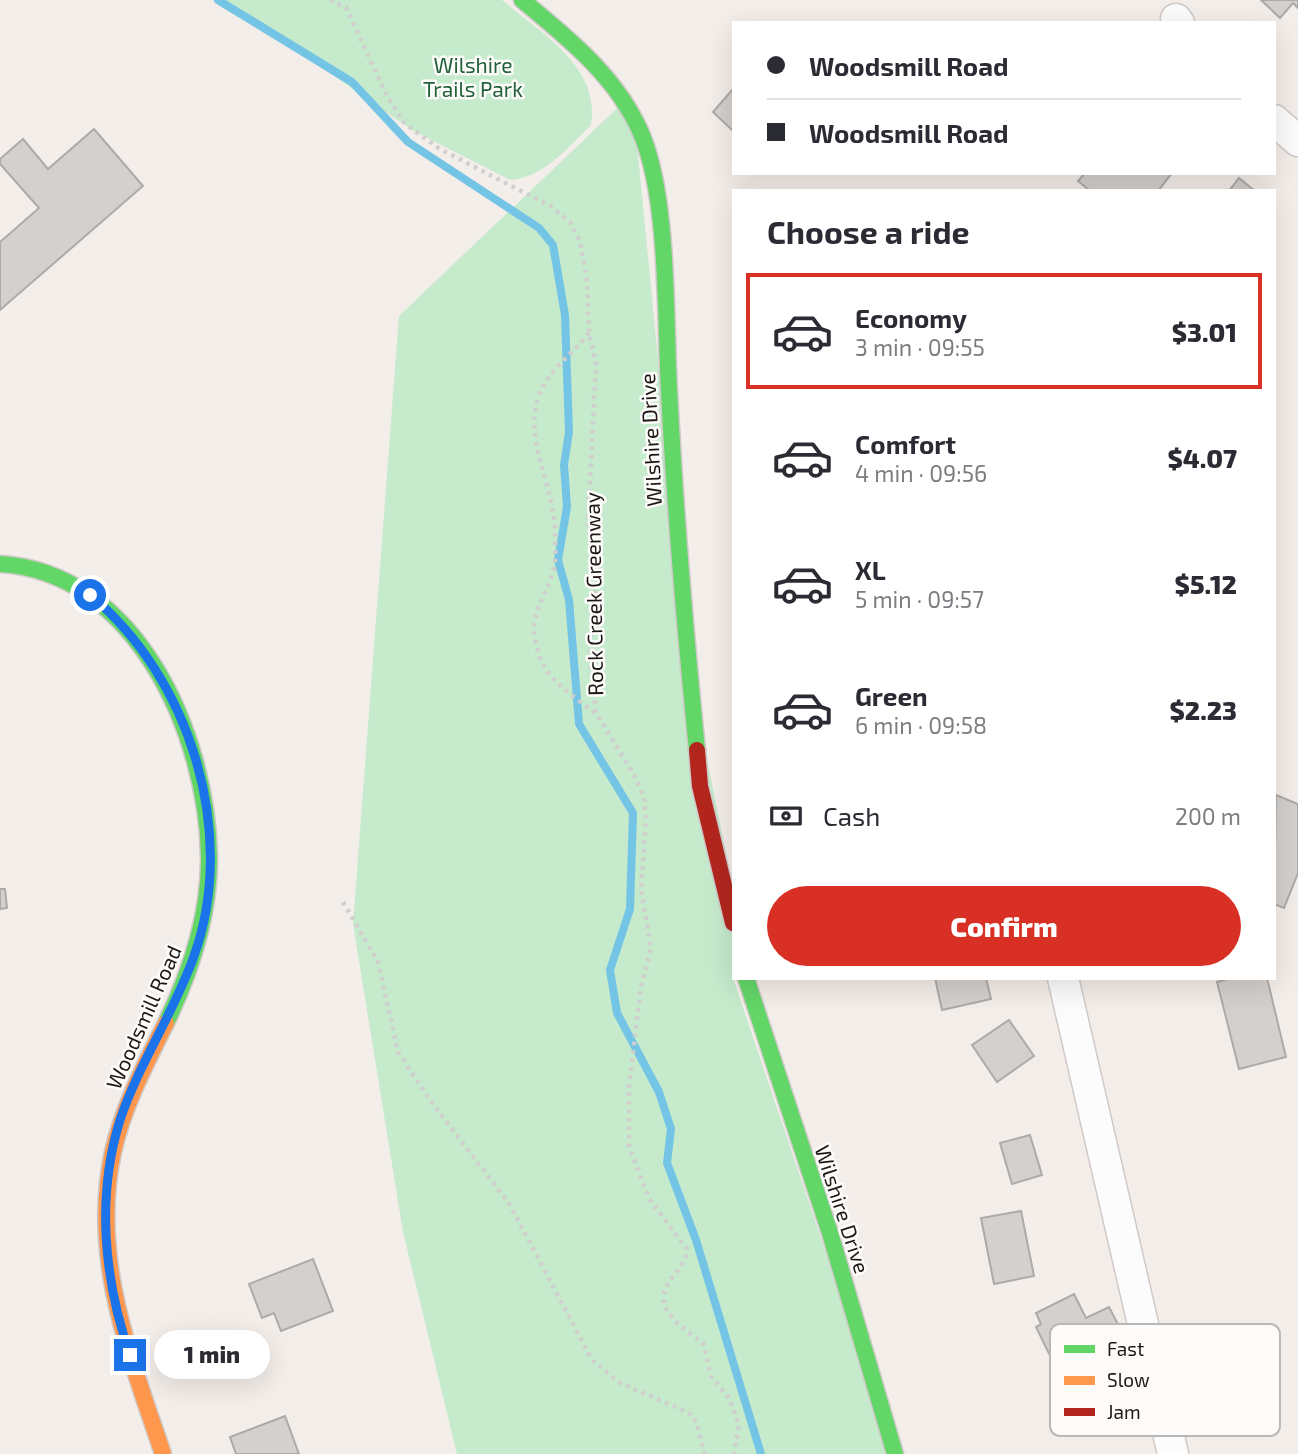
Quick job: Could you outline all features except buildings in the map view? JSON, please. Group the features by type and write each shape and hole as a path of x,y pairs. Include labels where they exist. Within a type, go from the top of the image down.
{"street":[{"name":"Wilshire Drive","path":"522,0 584,52 615,89 641,132 654,172 660,224 676,532 701,786 732,919"},
{"path":"1276,122 1298,141"},
{"name":"Woodsmill Road","path":"0,564 38,569 77,584 124,627 167,689 188,733 206,804 211,860 206,918 181,990 121,1120 108,1179 106,1239 109,1285 116,1316 163,1454"},
{"name":"Wilshire Drive","path":"747,980 830,1233 895,1454"},
{"path":"1063,980 1140,1324"},
{"path":"1168,1436 1173,1454"}],"path":[{"name":"Rock Creek Greenway","path":"330,0 346,8 387,96 405,124 440,149 552,207 570,222 580,241 587,281 589,333 596,363 587,523 596,580 590,649 595,713 644,798 641,890 651,948 637,1017 631,1069 629,1147 650,1200 687,1249 682,1264 666,1285 666,1308 679,1327 703,1343 711,1376 730,1398 739,1425 734,1454"},
{"path":"589,333 554,371 537,401 535,438 554,513 555,563 552,576 537,604 534,634 540,659 559,685 595,713"},
{"path":"343,902 378,962 398,1052 432,1103 510,1205 592,1360 620,1383 689,1413 695,1422 705,1454"}],"green space":[{"name":"Wilshire Trails Park","path":"224,0 502,0 550,39 578,68 587,85 592,104 591,125 545,167 523,178 510,180 412,130"},
{"path":"632,94 688,664 732,883 732,980 894,1454 457,1454 403,1232 353,924 399,316"}],"waterway":[{"path":"218,0 352,82 408,142 539,228 553,245 565,315 569,432 564,465 567,507 558,560 569,600 579,724 633,813 630,909 610,970 617,1013 659,1092 671,1129 667,1163 696,1240 761,1454"}],"traffic: fast":[{"path":"522,0 574,44 605,76 631,113 650,160 657,190 664,258 674,480 697,750"},
{"path":"0,564 48,574 90,596 126,628 155,668 178,713 195,760 205,809 209,856 206,900 191,963 166,1023"},
{"path":"747,980 830,1233 895,1454"}],"traffic: slow":[{"path":"163,1454 117,1306 106,1230 107,1191 117,1135 135,1086 166,1023"}],"traffic: jam":[{"path":"697,750 700,786 732,919"}],"route":[{"path":"90,595 124,627 140,648 167,689 188,733 206,804 211,860 206,918 195,954 121,1120 108,1179 106,1239 109,1285 116,1316 130,1355"}]}
